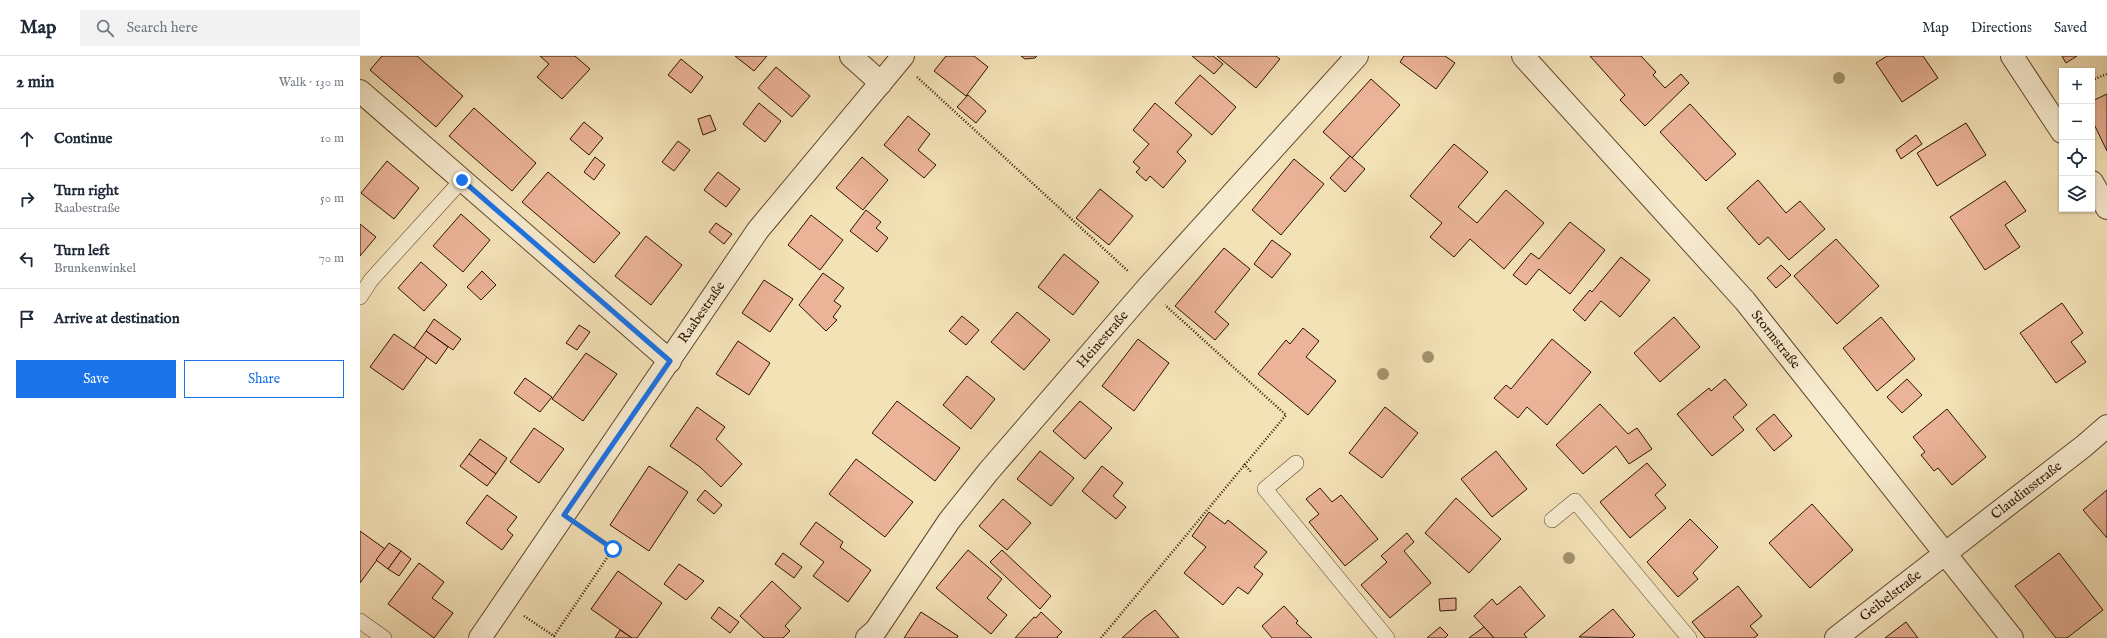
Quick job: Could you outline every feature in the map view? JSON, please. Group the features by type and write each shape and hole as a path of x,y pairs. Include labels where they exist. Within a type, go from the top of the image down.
{"street":[{"path":"851,56 881,83"},
{"name":"Heinestraße","path":"867,638 876,630 949,521 988,472 1147,288 1357,56"},
{"name":"Stormstraße","path":"1523,56 1745,301 2012,638"},
{"path":"2012,56 2059,127"},
{"name":"Raabestraße","path":"504,602 758,230 901,58"},
{"path":"360,91 670,361"},
{"path":"2095,187 2107,208"},
{"name":"Claudiusstraße","path":"1945,554 2084,446 2107,426"},
{"name":"Geibelstraße","path":"1836,638 1945,554"},
{"path":"480,638 504,602"}],"lane":[{"path":"360,297 371,280 462,180"},
{"path":"1296,463 1265,489 1387,638"},
{"path":"1552,520 1575,500 1689,638"},
{"path":"360,621 384,638"}],"path":[{"path":"901,58 1147,288 1286,415 1101,638"},
{"path":"2095,79 2107,74"},
{"path":"504,602 555,637 613,549 564,515"}],"building":[{"path":"382,56 417,56 463,96 436,127 370,70"},
{"path":"540,56 575,56 590,69 562,99 537,77 549,64"},
{"path":"735,56 767,56 754,71"},
{"path":"946,56 974,56 988,67 966,96 934,71"},
{"path":"1021,56 1037,56 1035,58 1025,59"},
{"path":"1192,56 1213,56 1223,64 1214,74"},
{"path":"1217,56 1276,56 1280,59 1256,88"},
{"path":"1404,56 1445,56 1455,63 1436,89 1400,62"},
{"path":"1590,56 1641,56 1656,72 1653,75 1665,88 1681,74 1689,83 1645,126 1620,100 1625,95"},
{"path":"1887,56 1923,56 1938,78 1902,102 1876,63"},
{"path":"2062,56 2077,56 2066,63"},
{"path":"681,59 703,77 691,93 668,75"},
{"path":"776,67 810,96 792,117 758,88"},
{"path":"1200,75 1236,107 1212,135 1175,103"},
{"path":"1371,79 1400,105 1352,158 1323,132"},
{"path":"2107,94 2107,151 2095,126 2095,100"},
{"path":"968,95 986,111 976,123 957,107"},
{"path":"759,103 781,121 765,142 743,124"},
{"path":"1155,103 1192,135 1177,152 1186,161 1163,188 1150,176 1146,181 1136,172 1140,168 1133,162 1149,144 1133,130"},
{"path":"1690,104 1736,154 1706,181 1660,132"},
{"path":"474,108 536,163 512,191 449,136"},
{"path":"710,115 716,130 703,135 698,119"},
{"path":"908,116 930,134 918,150 936,165 924,178 884,145"},
{"path":"584,122 603,138 589,155 570,139"},
{"path":"1966,123 1986,155 1937,186 1917,153"},
{"path":"1916,135 1922,144 1901,159 1896,150"},
{"path":"678,141 690,150 674,171 662,162"},
{"path":"1454,144 1488,172 1458,207 1477,223 1506,190 1544,223 1504,269 1470,239 1454,257 1430,237 1442,223 1410,196"},
{"path":"1350,156 1365,169 1345,192 1330,178"},
{"path":"595,157 605,165 594,180 584,172"},
{"path":"862,157 888,180 863,210 836,188"},
{"path":"1294,159 1324,184 1281,235 1252,210"},
{"path":"387,161 419,188 394,219 361,193"},
{"path":"548,172 620,233 594,263 522,202"},
{"path":"718,172 740,189 726,207 704,190"},
{"path":"1758,180 1786,213 1800,201 1825,229 1789,260 1768,237 1759,245 1727,208"},
{"path":"2005,181 2026,211 2005,225 2020,247 1985,270 1950,217"},
{"path":"1100,189 1133,216 1109,245 1076,218"},
{"path":"866,210 881,222 876,228 888,238 877,252 850,231"},
{"path":"461,214 490,240 463,272 433,246"},
{"path":"811,215 843,240 820,270 788,245"},
{"path":"1570,222 1605,250 1570,294 1539,269 1526,285 1513,275 1531,253 1539,259"},
{"path":"716,223 732,234 724,244 709,232"},
{"path":"360,224 376,237 360,256"},
{"path":"646,236 682,265 651,305 615,276"},
{"path":"1836,239 1879,286 1837,324 1794,276"},
{"path":"1272,240 1291,254 1272,278 1254,264"},
{"path":"1224,248 1250,269 1215,312 1229,324 1215,340 1175,306"},
{"path":"1064,254 1099,282 1073,315 1038,287"},
{"path":"1621,257 1650,280 1620,317 1601,301 1585,321 1573,310 1590,290 1592,292"},
{"path":"421,262 447,285 424,311 398,288"},
{"path":"1781,265 1791,275 1776,288 1767,278"},
{"path":"482,271 496,285 481,300 467,287"},
{"path":"823,273 844,288 834,301 841,306 833,317 837,320 826,331 799,305"},
{"path":"764,280 793,299 770,332 742,313"},
{"path":"2062,303 2083,333 2071,342 2086,362 2056,383 2020,333"},
{"path":"1017,312 1050,340 1024,370 991,342"},
{"path":"962,316 979,330 966,345 949,331"},
{"path":"1674,317 1700,347 1660,382 1634,353"},
{"path":"1881,317 1915,359 1877,391 1843,348"},
{"path":"434,319 461,339 453,350 426,331"},
{"path":"579,325 590,332 577,350 566,343"},
{"path":"1303,328 1319,341 1306,357 1336,381 1308,415 1258,374 1286,340 1290,344"},
{"path":"426,331 448,347 436,364 414,348"},
{"path":"394,334 427,357 403,390 370,367"},
{"path":"1138,339 1169,363 1134,411 1102,386"},
{"path":"1552,339 1591,372 1547,425 1527,407 1518,418 1494,398 1506,385 1511,389"},
{"path":"738,341 770,363 749,395 716,374"},
{"path":"586,353 617,374 583,421 552,399"},
{"path":"967,376 995,399 971,429 943,405"},
{"path":"525,378 552,397 540,412 514,393"},
{"path":"1725,379 1747,405 1733,417 1744,430 1712,456 1677,414 1709,388 1711,391"},
{"path":"1907,379 1922,395 1902,413 1887,397"},
{"path":"897,401 960,448 935,481 872,433"},
{"path":"1080,401 1112,428 1085,459 1053,431"},
{"path":"1600,404 1628,434 1637,428 1652,449 1629,464 1616,446 1583,474 1556,445"},
{"path":"697,407 725,427 716,439 742,464 721,487 700,467 670,446"},
{"path":"1385,407 1418,433 1382,478 1349,453"},
{"path":"1947,409 1986,457 1952,485 1938,468 1934,471 1921,455 1925,452 1913,437"},
{"path":"1774,414 1792,436 1774,451 1756,429"},
{"path":"534,428 564,449 539,483 510,462"},
{"path":"480,439 507,458 496,474 469,454"},
{"path":"1040,451 1074,478 1051,506 1017,479"},
{"path":"1496,451 1527,489 1492,517 1461,479"},
{"path":"469,454 496,474 487,486 460,466"},
{"path":"856,459 913,502 885,537 829,494"},
{"path":"1647,463 1666,485 1655,495 1666,508 1630,538 1600,502"},
{"path":"649,466 688,492 649,551 610,525"},
{"path":"1102,466 1123,483 1113,496 1126,507 1116,519 1082,491"},
{"path":"1320,488 1332,502 1341,495 1378,539 1345,566 1309,522 1319,514 1306,499"},
{"path":"705,490 722,505 714,514 697,500"},
{"path":"2107,490 2107,538 2083,510"},
{"path":"487,495 517,517 507,530 513,535 502,550 466,523"},
{"path":"1456,498 1501,539 1469,573 1425,533"},
{"path":"1003,499 1031,523 1007,550 979,526"},
{"path":"1812,504 1853,550 1810,588 1769,543"},
{"path":"1209,512 1225,524 1228,520 1267,552 1254,567 1263,574 1248,594 1238,587 1223,605 1184,573 1206,547 1192,536"},
{"path":"1690,519 1718,547 1693,573 1698,579 1678,597 1647,562"},
{"path":"816,522 843,542 840,547 871,570 848,602 813,576 824,562 800,544"},
{"path":"360,531 385,549 360,583"},
{"path":"1407,533 1414,542 1404,551 1431,583 1390,618 1361,585 1387,562 1381,556"},
{"path":"389,543 401,551 388,569 376,560"},
{"path":"968,550 1002,579 987,598 1007,615 991,634 936,588"},
{"path":"1002,550 1051,596 1040,609 990,562"},
{"path":"401,551 411,559 399,576 388,569"},
{"path":"783,553 802,567 794,578 775,564"},
{"path":"2059,553 2103,610 2067,638 2056,638 2015,586"},
{"path":"419,563 444,582 432,598 453,613 434,638 388,604"},
{"path":"679,564 704,581 686,600 664,584"},
{"path":"618,571 662,603 637,638 632,638 591,609"},
{"path":"772,581 801,608 785,626 790,631 783,638 764,638 740,616"},
{"path":"1520,586 1545,616 1524,634 1527,638 1494,638 1474,616 1492,599 1497,605"},
{"path":"1738,586 1762,616 1750,626 1758,635 1754,638 1705,638 1692,622"},
{"path":"1456,598 1456,610 1440,611 1439,599"},
{"path":"1284,606 1298,621 1296,623 1312,638 1272,638 1262,626"},
{"path":"719,607 739,622 730,633 711,618"},
{"path":"1613,609 1635,635 1632,638 1579,637"},
{"path":"1155,610 1179,638 1122,638 1144,618"},
{"path":"921,612 958,636 957,638 904,638"},
{"path":"1041,612 1062,632 1057,637 1058,638 1015,638 1034,617 1036,618"},
{"path":"1906,622 1918,638 1885,638"},
{"path":"1440,627 1448,635 1445,638 1427,638"},
{"path":"1484,627 1494,638 1469,638"},
{"path":"620,630 632,638 615,638"}],"route":[{"path":"462,180 670,361 564,515 613,549"}]}
